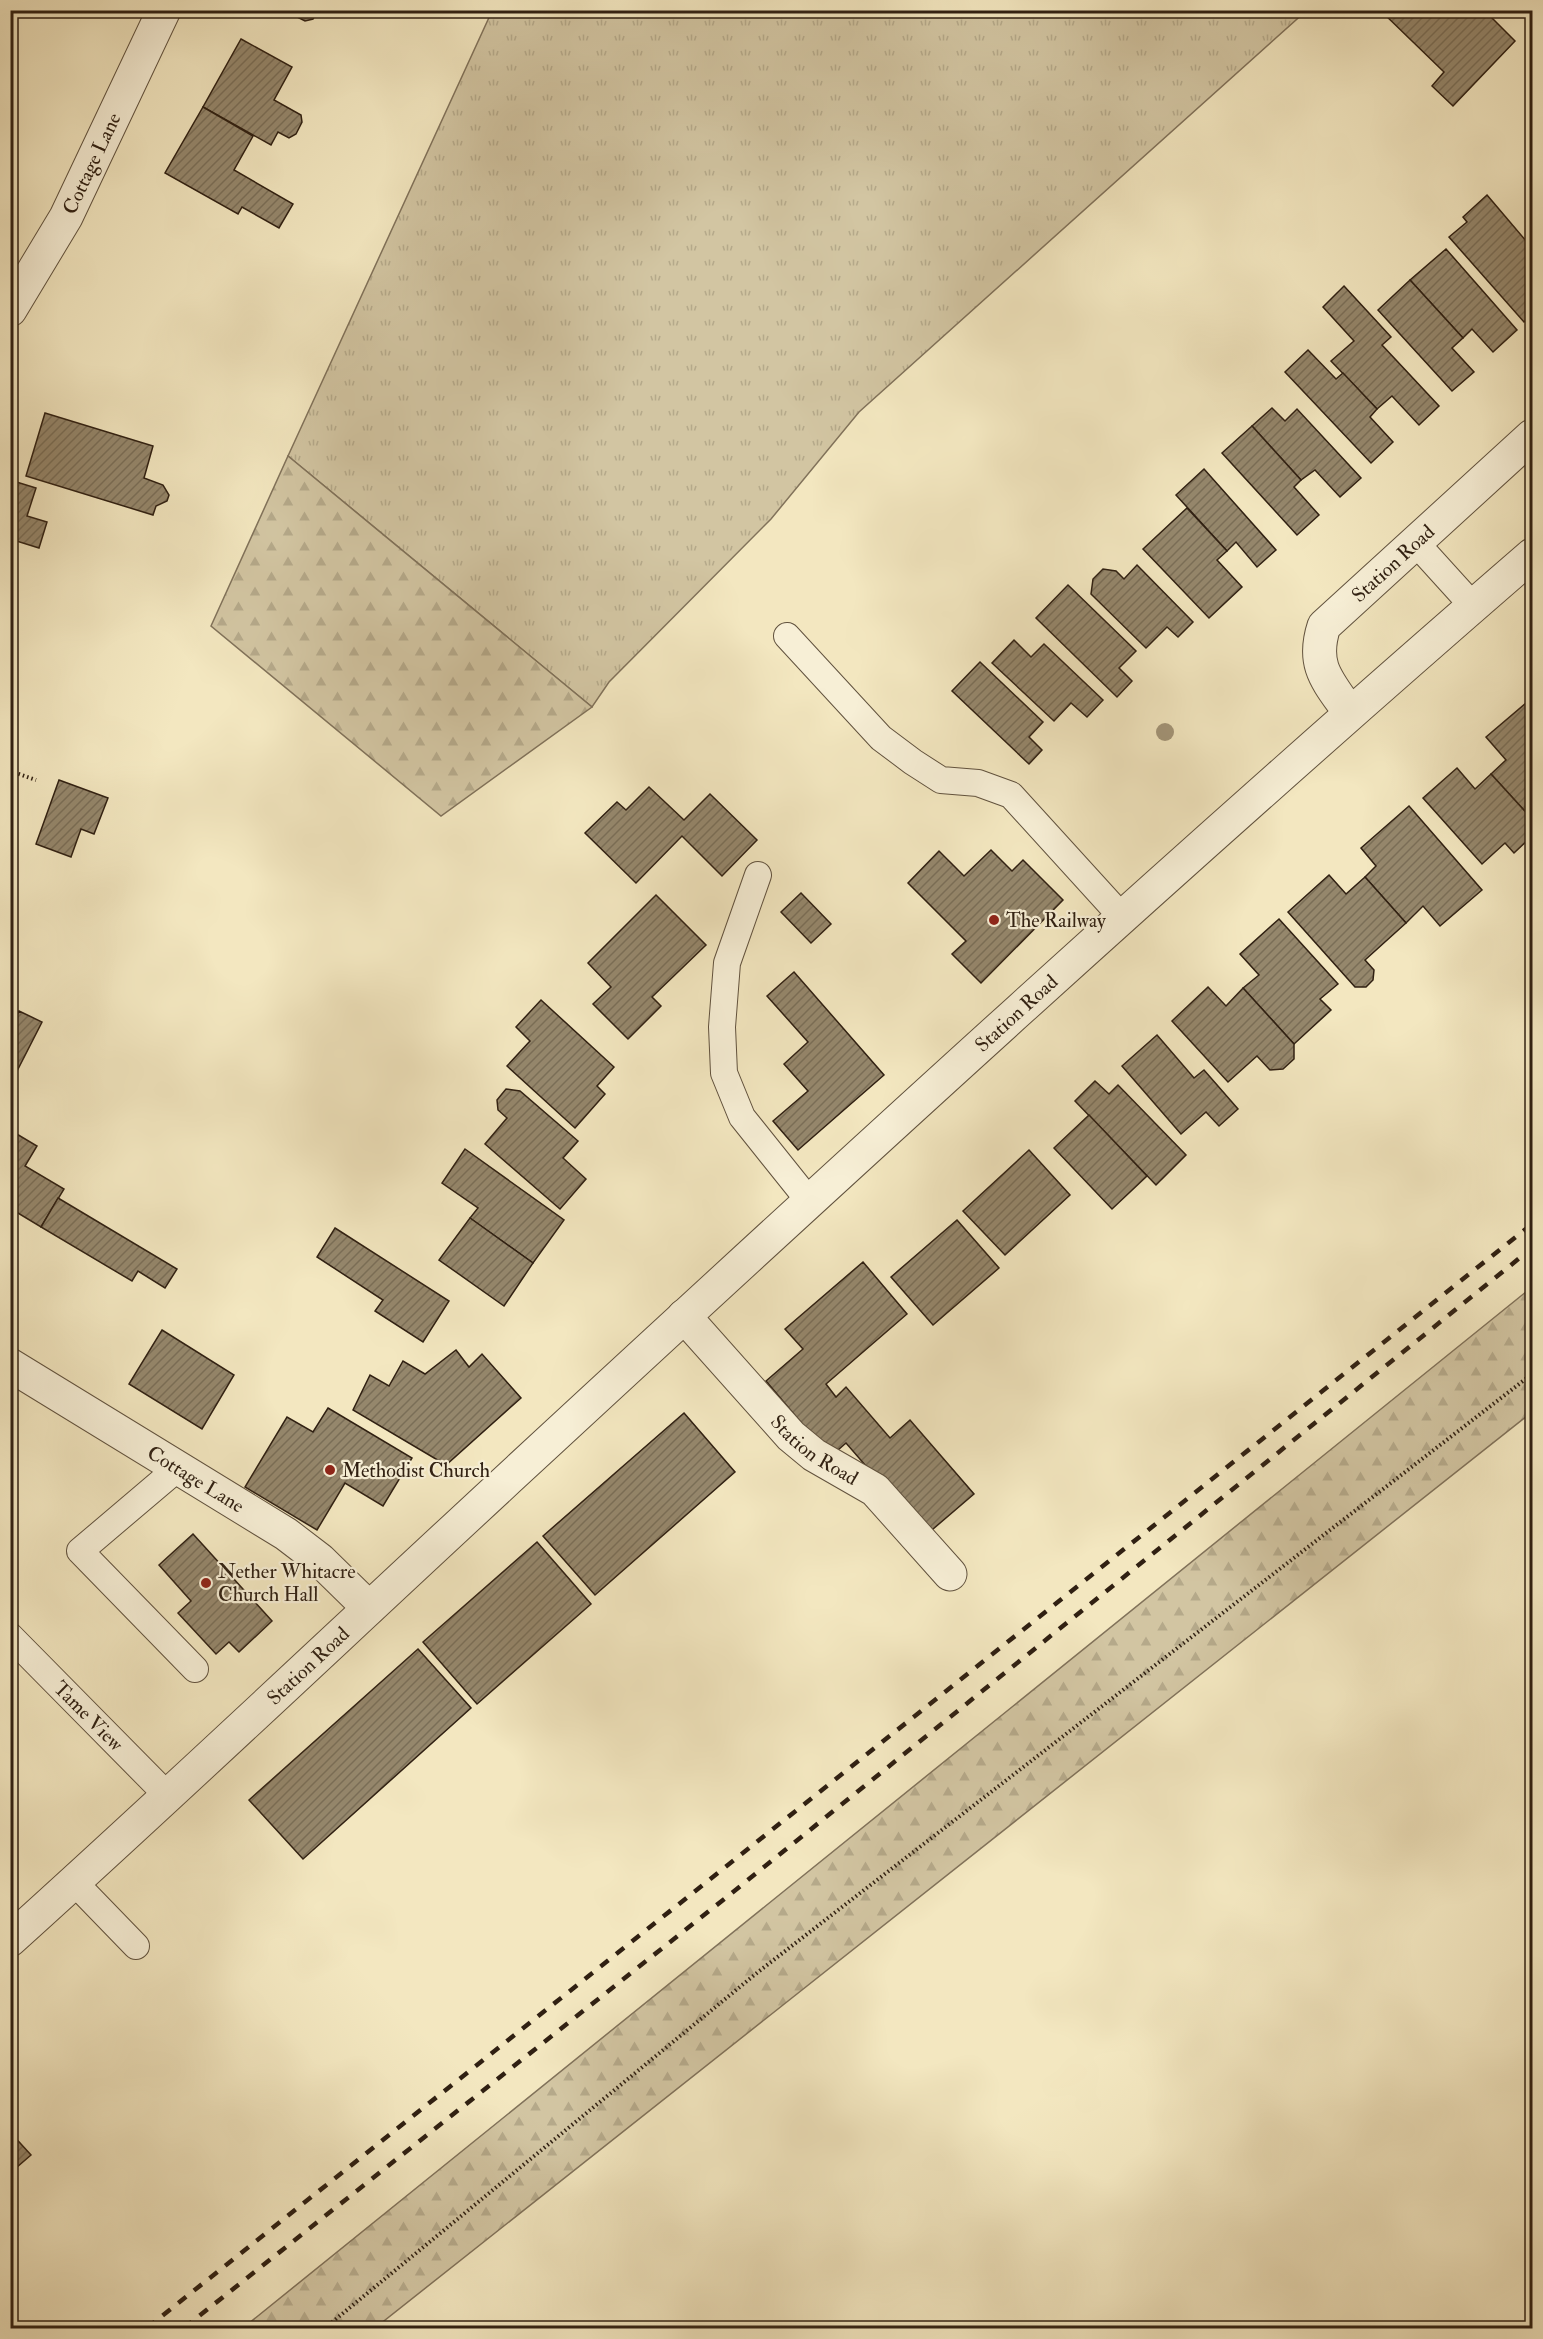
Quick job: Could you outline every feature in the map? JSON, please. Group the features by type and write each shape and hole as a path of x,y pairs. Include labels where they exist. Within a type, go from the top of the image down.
{"street":[{"name":"Cottage Lane","path":"10,310 66,217 164,10"},
{"name":"Station Road","path":"1350,713 1323,674 1317,647 1324,626 1533,436"},
{"name":"Station Road","path":"10,1940 684,1316 1122,917 1350,713 1533,555"},
{"name":"Station Road","path":"684,1316 791,1436 814,1455 875,1490 950,1574"},
{"name":"Cottage Lane","path":"10,1365 286,1534 320,1560 369,1608"}],"lane":[{"path":"1416,542 1473,606"},
{"path":"787,636 881,738 913,762 941,780 978,783 1011,795 1122,917"},
{"path":"758,875 727,963 722,1027 724,1073 742,1117 810,1202"},
{"path":"179,1467 80,1551 195,1669"},
{"name":"Tame View","path":"10,1636 167,1795"},
{"path":"74,1882 136,1947"}],"path":[{"path":"10,771 36,780"},
{"path":"325,2328 758,1972 1533,1374"}],"green space":[{"path":"492,11 1306,11 859,412 771,519 609,682 592,707 288,456"},
{"path":"288,456 592,707 441,816 211,626"},
{"path":"1532,1287 1532,1412 375,2328 243,2328"}],"building":[{"path":"295,10 318,10 313,19 305,21 297,17"},
{"path":"1380,10 1484,10 1515,41 1453,106 1432,86 1444,72"},
{"path":"241,39 292,67 274,100 301,115 302,122 296,134 289,138 278,132 271,145 203,107"},
{"path":"203,107 253,136 234,170 293,204 279,228 242,207 238,214 165,173"},
{"path":"1487,195 1532,248 1532,315 1524,322 1449,237 1467,222 1463,217"},
{"path":"1446,249 1517,330 1493,352 1472,329 1463,338 1410,280"},
{"path":"1410,280 1463,338 1452,348 1474,372 1452,391 1378,310"},
{"path":"1344,286 1391,337 1382,345 1439,406 1419,425 1392,396 1377,409 1331,361 1354,341 1323,307"},
{"path":"1308,350 1336,379 1343,373 1377,409 1370,417 1393,442 1371,463 1285,372"},
{"path":"1272,408 1285,421 1297,409 1361,478 1340,497 1315,470 1301,480 1252,426"},
{"path":"45,413 153,446 144,478 163,485 169,495 167,501 156,506 153,515 26,476"},
{"path":"1252,426 1301,480 1294,487 1319,515 1297,535 1222,453"},
{"path":"1204,469 1276,550 1257,567 1236,542 1227,551 1176,495"},
{"path":"10,480 36,488 27,516 47,522 39,548 10,539"},
{"path":"1187,508 1227,551 1217,560 1242,587 1209,618 1143,549"},
{"path":"1137,565 1193,622 1178,637 1167,627 1146,648 1091,594 1093,579 1103,569 1116,571 1124,579"},
{"path":"1068,585 1136,651 1119,668 1132,681 1117,697 1036,618"},
{"path":"1014,640 1031,657 1044,644 1103,700 1087,717 1071,703 1054,721 992,663"},
{"path":"980,662 1043,722 1029,737 1042,750 1029,764 952,691"},
{"path":"1526,703 1532,710 1532,819 1491,774 1506,760 1486,737"},
{"path":"1457,768 1475,789 1491,774 1532,819 1532,836 1514,853 1505,843 1482,864 1423,798"},
{"path":"59,780 108,798 94,834 81,829 71,857 36,844"},
{"path":"649,787 684,820 710,794 757,840 722,876 682,836 636,883 585,833 617,802 626,810"},
{"path":"1409,806 1482,890 1440,926 1423,906 1406,923 1365,877 1376,866 1361,848"},
{"name":"The Railway","path":"991,850 1012,871 1023,860 1063,900 981,983 952,954 966,941 908,883 939,851 964,876"},
{"path":"1329,875 1346,894 1365,877 1406,923 1365,960 1374,970 1373,980 1366,987 1355,987 1288,912"},
{"path":"801,893 831,924 811,943 781,912"},
{"path":"656,895 706,945 652,997 661,1006 628,1039 593,1004 611,987 588,963"},
{"path":"1279,919 1338,984 1320,999 1331,1010 1294,1044 1243,988 1259,975 1240,954"},
{"path":"794,972 884,1075 798,1150 773,1121 808,1091 784,1064 808,1042 767,996"},
{"path":"1208,987 1226,1006 1243,988 1294,1044 1294,1059 1283,1069 1270,1070 1257,1056 1228,1082 1172,1021"},
{"path":"541,1000 614,1067 597,1086 605,1094 575,1128 507,1066 530,1041 516,1027"},
{"path":"19,1011 42,1022 16,1073 10,1070 10,1028"},
{"path":"1157,1035 1194,1078 1204,1070 1238,1109 1219,1126 1206,1112 1181,1134 1122,1066"},
{"path":"1095,1081 1109,1094 1118,1085 1186,1155 1156,1185 1075,1101"},
{"path":"506,1089 520,1091 578,1141 563,1158 586,1179 560,1209 485,1144 507,1118 498,1110 497,1100"},
{"path":"1089,1115 1147,1176 1112,1209 1054,1148"},
{"path":"10,1130 37,1146 25,1166 64,1189 41,1227 13,1210 10,1213"},
{"path":"465,1149 564,1220 533,1263 470,1218 478,1208 442,1183"},
{"path":"1029,1150 1070,1195 1005,1255 963,1211"},
{"path":"58,1198 177,1269 165,1288 138,1271 132,1281 41,1227"},
{"path":"470,1218 533,1263 504,1306 439,1260"},
{"path":"957,1220 999,1268 933,1325 891,1277"},
{"path":"335,1228 449,1301 423,1342 375,1311 383,1300 317,1257"},
{"path":"863,1262 907,1314 826,1384 836,1397 846,1387 890,1438 910,1420 974,1494 926,1535 846,1443 830,1457 766,1381 803,1349 785,1329"},
{"path":"162,1330 234,1375 202,1429 129,1384"},
{"path":"456,1350 469,1367 482,1354 521,1398 446,1465 353,1410 370,1375 389,1386 403,1361 425,1374"},
{"name":"Methodist Church","path":"328,1408 412,1458 383,1506 345,1483 317,1530 245,1487 287,1417 313,1432"},
{"path":"684,1413 735,1472 595,1595 543,1536"},
{"name":"Nether Whitacre Church Hall","path":"193,1534 272,1621 239,1652 229,1642 216,1654 178,1613 191,1601 159,1565"},
{"path":"537,1542 591,1604 477,1704 423,1642"},
{"path":"418,1649 471,1708 303,1859 249,1800"},
{"path":"10,2132 31,2155 10,2173"}],"railway":[{"path":"147,2328 1532,1224"},
{"path":"184,2328 728,1896 1532,1248"}],"place":[{"name":"The Railway","path":"994,920"},
{"name":"Methodist Church","path":"330,1470"},
{"name":"Nether Whitacre Church Hall","path":"206,1583"}]}
